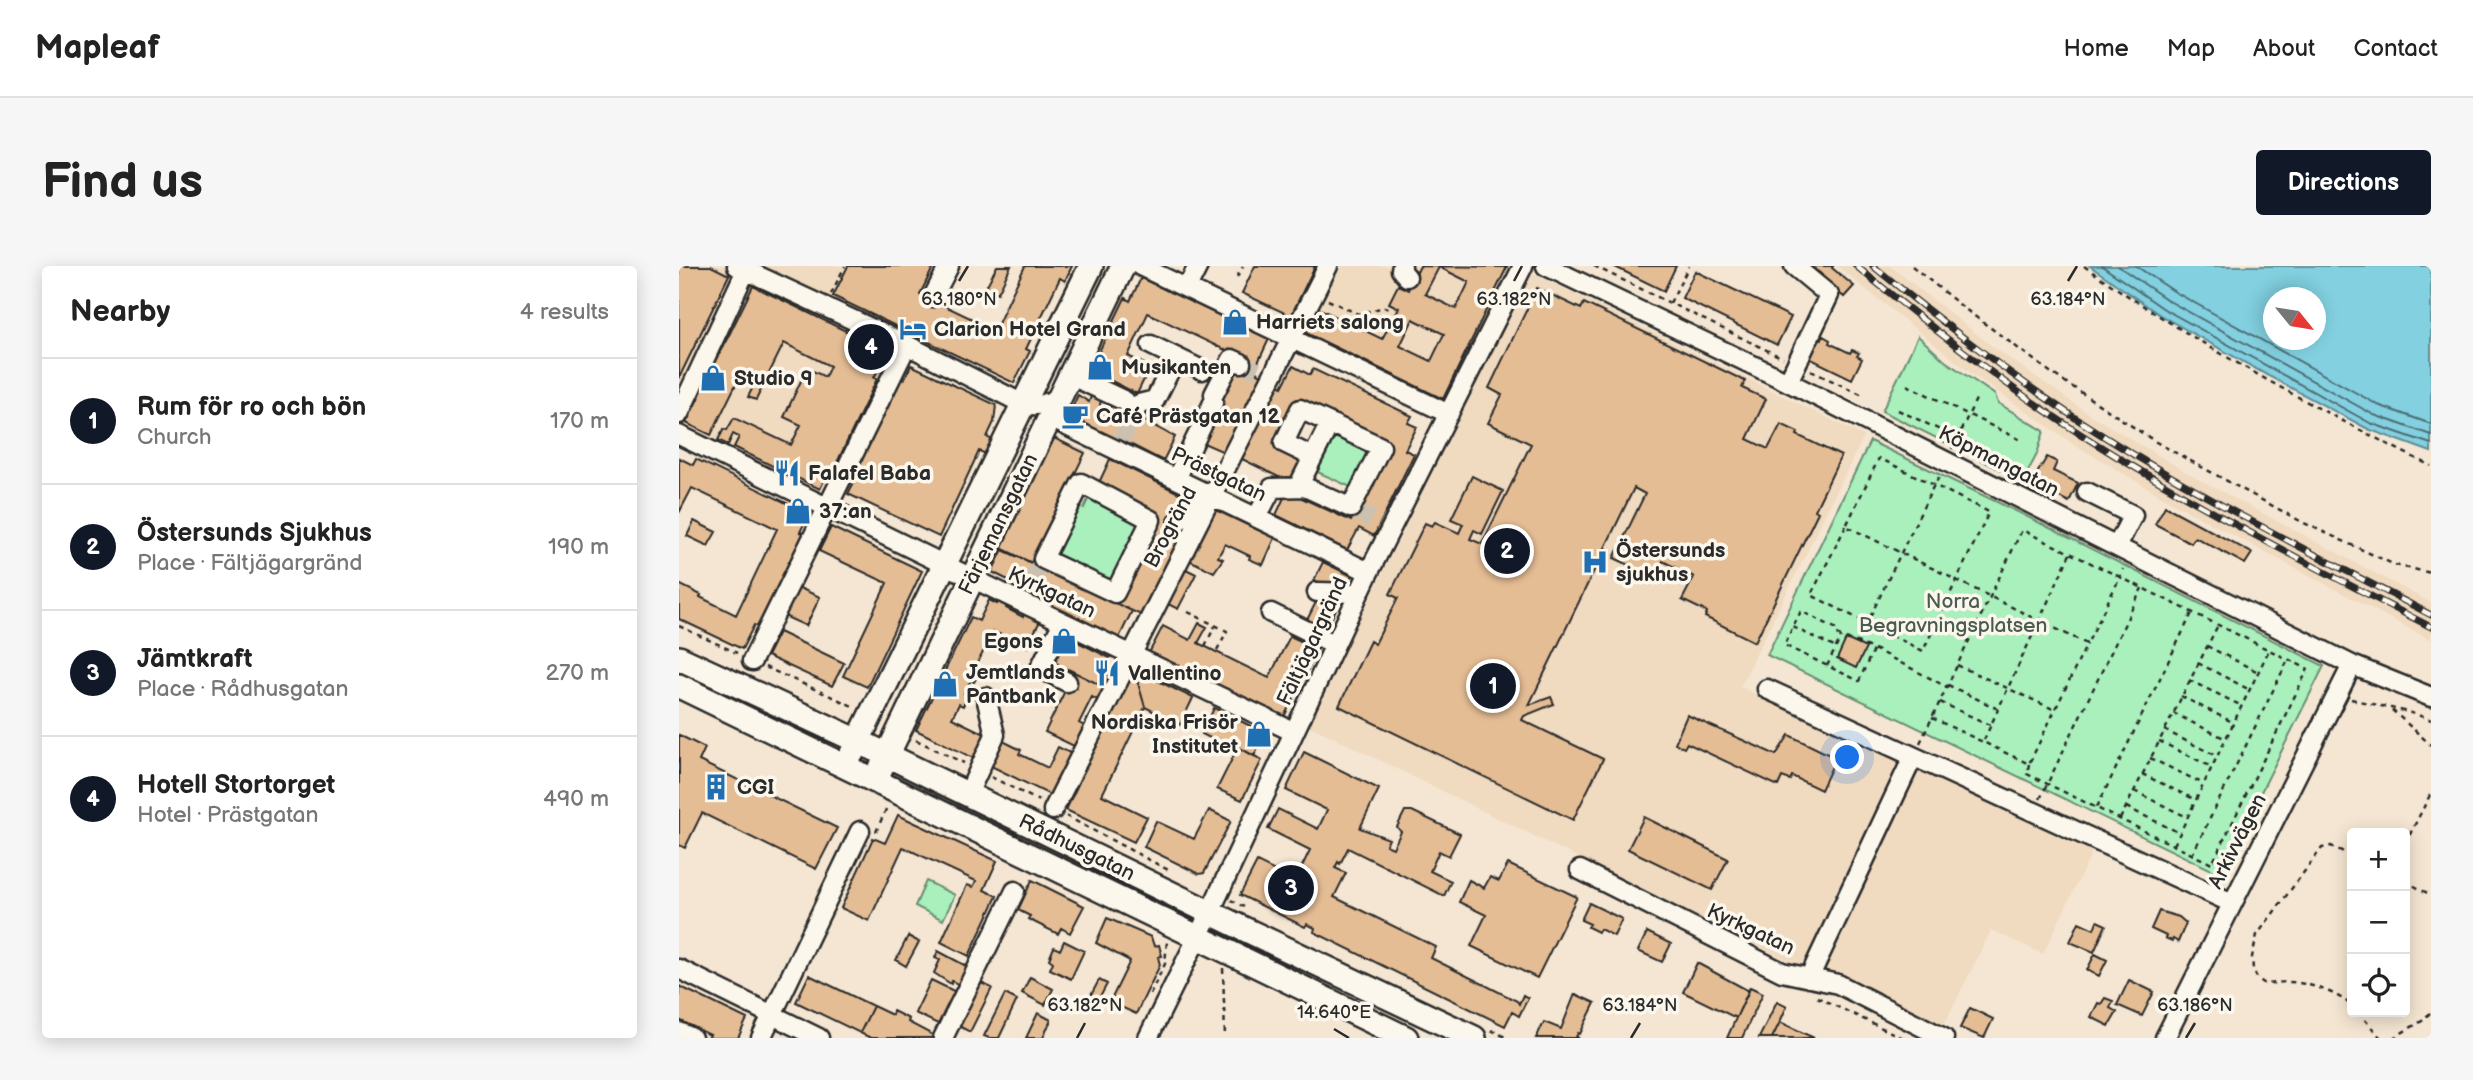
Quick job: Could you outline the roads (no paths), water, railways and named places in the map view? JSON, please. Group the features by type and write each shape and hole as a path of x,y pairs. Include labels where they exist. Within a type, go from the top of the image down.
{"main road":[{"name":"Färjemansgatan","path":"845,767 1091,266"},
{"name":"Färjemansgatan","path":"875,782 897,731 1123,266"},
{"name":"Rådhusgatan","path":"679,658 968,794 1215,903 1479,1032"},
{"name":"Rådhusgatan","path":"679,686 1406,1038"}],"street":[{"path":"933,297 949,266"},
{"path":"1140,266 1449,414"},
{"path":"1187,288 1198,266"},
{"name":"Brogränd","path":"1053,810 1213,496 1257,370 1291,338 1328,266"},
{"name":"Fältjägargränd","path":"1148,1038 1215,903 1369,572 1386,526 1449,414 1523,266"},
{"name":"Köpmangatan","path":"1546,266 1788,382 2352,665 2431,697"},
{"path":"1788,382 1829,295 1794,266"},
{"path":"679,414 742,268 907,345 1023,404 1045,404 1060,397"},
{"path":"752,660 907,345"},
{"path":"1151,345 1202,370"},
{"path":"1070,375 1130,407 1155,400 1176,358"},
{"path":"1176,479 1232,359 1257,370"},
{"path":"1257,517 1272,488 1305,487 1353,510 1381,447 1300,409 1284,443 1313,457"},
{"name":"Prästgatan","path":"1050,418 1118,447 1176,479 1369,572"},
{"path":"1298,487 1330,423"},
{"name":"Kyrkgatan","path":"679,435 971,579 1294,732"},
{"path":"1081,483 1151,520 1115,593 1043,559 1081,483"},
{"path":"2087,492 2133,515 2124,549"},
{"path":"1178,521 1213,496"},
{"path":"1317,592 1359,593"},
{"path":"1271,613 1334,644"},
{"path":"1063,622 1040,668 1067,682"},
{"name":"Arkivvägen","path":"2169,1036 2232,903 2352,665"},
{"path":"1767,689 2232,903"},
{"path":"968,794 995,735 986,697"},
{"path":"1811,986 1913,758"},
{"path":"761,1038 860,831"},
{"name":"Kyrkgatan","path":"1580,870 1811,986 1838,984 1944,1038"},
{"path":"943,1038 1015,891"},
{"path":"679,969 819,1038"},
{"path":"679,1032 692,1038"}],"water":[{"path":"2090,266 2431,266 2431,452 2368,429 2160,315"}],"tunnel":[{"path":"1241,363 1257,371"},
{"path":"1120,443 1134,413"},
{"path":"1356,511 1381,523"},
{"path":"1023,603 1043,559"}],"railway":[{"path":"1856,266 1995,375 2082,435 2211,511 2431,627"},
{"path":"1873,266 2031,388 2086,425 2213,500 2431,615"}],"place":[{"name":"Harriets salong","path":"1235,322"},
{"name":"Clarion Hotel Grand","path":"913,329"},
{"name":"Hotell Stortorget","path":"871,347"},
{"name":"Musikanten","path":"1100,367"},
{"name":"Studio 9","path":"713,378"},
{"name":"Café Prästgatan 12","path":"1075,416"},
{"name":"Falafel Baba","path":"787,473"},
{"name":"37:an","path":"798,511"},
{"name":"Östersunds Sjukhus","path":"1507,551"},
{"name":"Östersunds sjukhus","path":"1595,562"},
{"name":"Egons","path":"1064,641"},
{"name":"Vallentino","path":"1107,673"},
{"name":"Jemtlands Pantbank","path":"945,684"},
{"name":"Rum för ro och bön","path":"1493,686"},
{"name":"Nordiska Frisör Institutet","path":"1259,734"},
{"name":"CGI","path":"716,787"},
{"name":"Jämtkraft","path":"1291,888"}],"park label":[{"name":"Norra Begravningsplatsen","path":"1953,613"}]}
